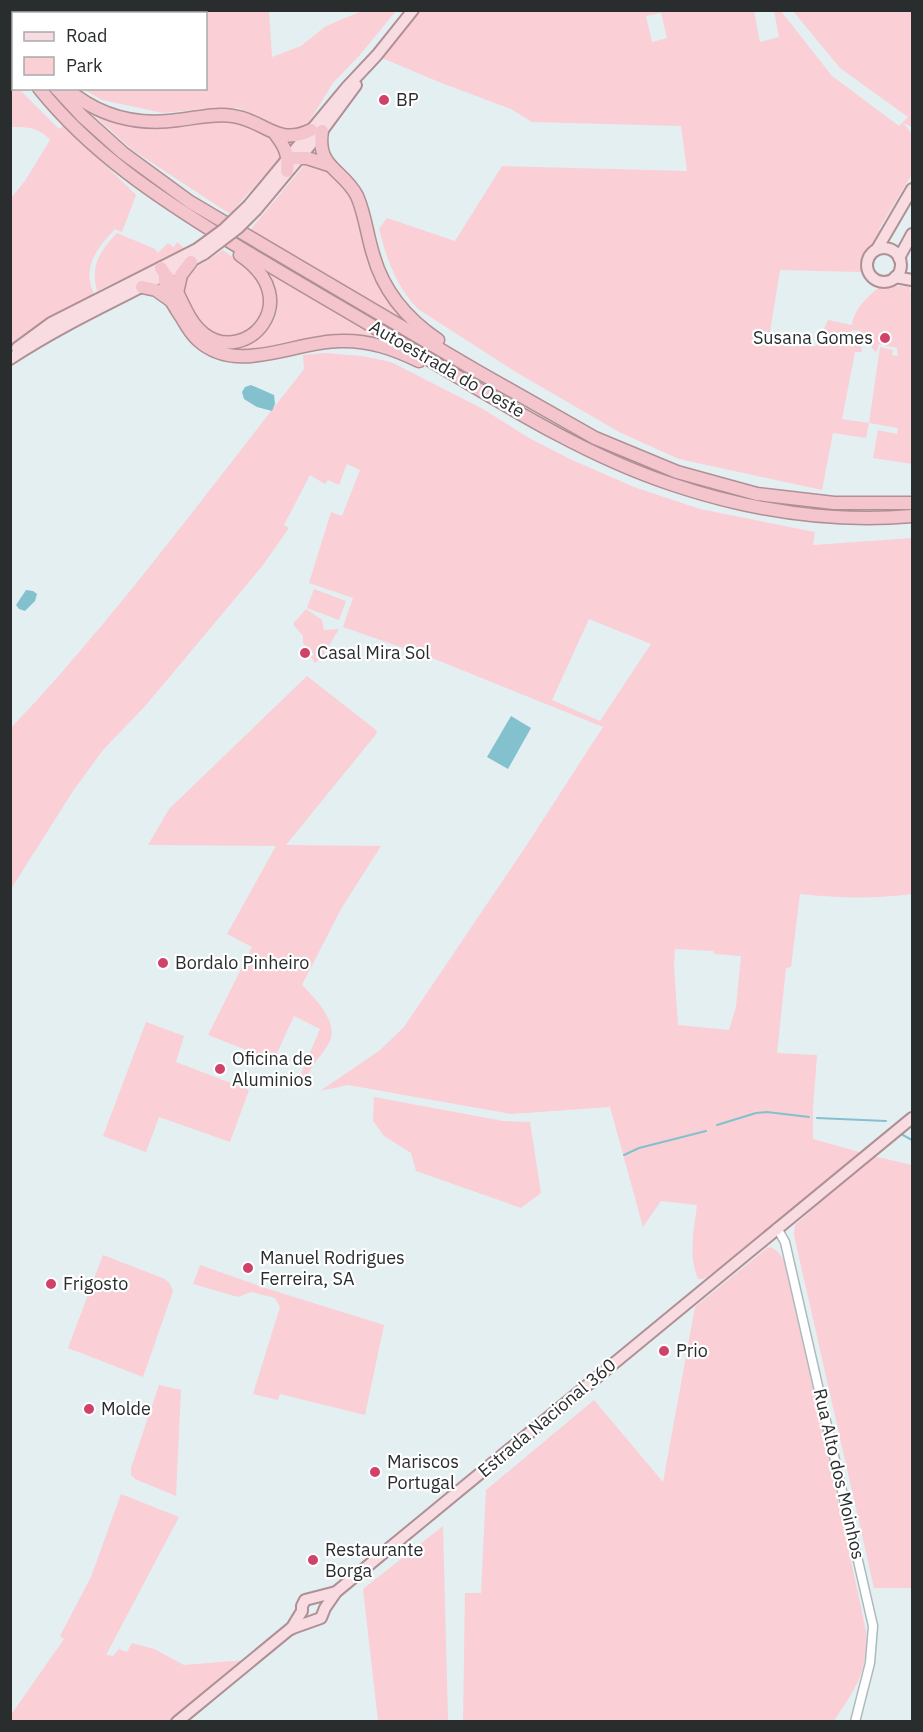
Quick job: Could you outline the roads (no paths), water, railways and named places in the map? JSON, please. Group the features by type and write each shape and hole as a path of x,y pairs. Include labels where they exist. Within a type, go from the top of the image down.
{"highway":[{"name":"Autoestrada do Oeste","path":"41,90 65,118 106,156 132,178 178,210 483,392 606,457 644,475 696,492 751,506 806,514 912,516"},
{"name":"Autoestrada do Oeste","path":"58,90 82,116 123,153 175,192 510,390 621,450 677,472 757,494 808,501 863,504 912,503"},
{"path":"69,90 92,107 127,120 157,122 227,115 245,119 276,135 295,136 316,131 321,152 329,165 354,190 362,208 379,271 400,308 419,327 496,376 510,390"},
{"path":"276,135 294,158 313,159 329,165"},
{"path":"287,171 294,158"},
{"path":"163,272 164,285 197,327 210,338 219,341 237,341 253,334 266,320 270,291 261,273 178,210"},
{"path":"174,296 181,275 190,262"},
{"path":"142,287 174,296 197,339 214,351 224,354 256,355 317,342 363,342 400,352 483,392"}],"main road":[{"path":"10,359 99,303 201,252 238,228 316,131 347,87 414,10"},
{"path":"252,208 287,171"},
{"path":"912,189 877,249 867,261 869,274 881,282 896,277 900,270 900,259 912,234"},
{"path":"877,249 892,250 900,259 912,266"},
{"path":"10,354 51,323 142,287 163,272 190,262 201,252"},
{"path":"896,277 912,280"},
{"path":"777,1228 912,1118"},
{"name":"Estrada Nacional 360","path":"325,1608 336,1592 777,1228"},
{"name":"Estrada Nacional 360","path":"317,1598 336,1592"},
{"path":"290,1629 321,1618 325,1608 317,1598 305,1600 302,1606 305,1618 312,1621"},
{"path":"177,1722 290,1629 302,1611"}],"street":[{"name":"Rua Alto dos Moinhos","path":"777,1228 785,1242 873,1626 870,1663 855,1722"}],"water":[{"path":"251,385 274,395 275,404 272,411 257,407 244,399 242,392 245,387"},
{"path":"26,590 37,594 35,601 25,611 16,605"},
{"path":"511,716 531,728 508,769 487,757"}],"waterway":[{"path":"717,1125 756,1113 767,1112 809,1117"},
{"path":"817,1118 886,1121"},
{"path":"624,1155 639,1148 706,1131"},
{"path":"901,1134 912,1140"}],"place":[{"name":"BP","path":"384,100"},
{"name":"Susana Gomes","path":"885,338"},
{"name":"Casal Mira Sol","path":"305,653"},
{"name":"Bordalo Pinheiro","path":"163,963"},
{"name":"Oficina de Aluminios","path":"220,1069"},
{"name":"Manuel Rodrigues Ferreira, SA","path":"248,1268"},
{"name":"Frigosto","path":"51,1284"},
{"name":"Prio","path":"664,1351"},
{"name":"Molde","path":"89,1409"},
{"name":"Mariscos Portugal","path":"375,1472"},
{"name":"Restaurante Borga","path":"313,1560"}]}
